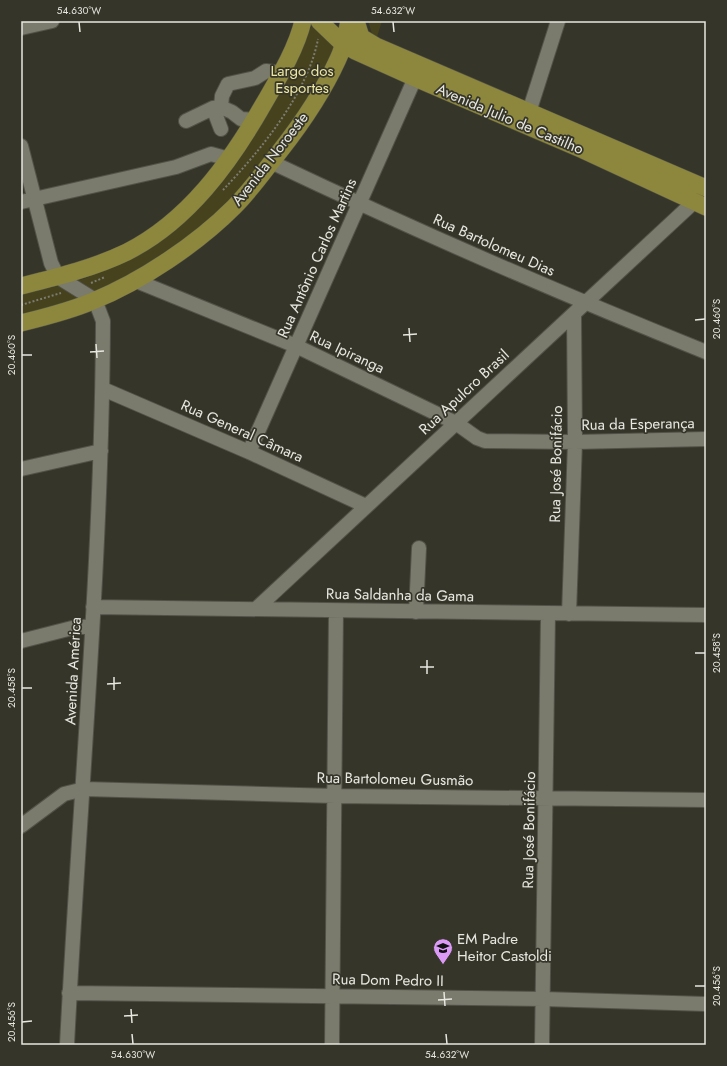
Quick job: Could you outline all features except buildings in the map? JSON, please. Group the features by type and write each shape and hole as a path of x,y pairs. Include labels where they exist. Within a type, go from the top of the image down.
{"main road":[{"path":"21,286 60,285 98,264 128,251 171,223 229,159 255,120 294,47 304,21"},
{"name":"Avenida Julio de Castilho","path":"319,21 343,44 415,78 583,150 700,204"},
{"name":"Avenida Noroeste","path":"21,323 74,308 95,300 134,280 196,241 234,207 254,185 294,133 320,92 339,58 349,21"},
{"name":"Avenida Julio de Castilho","path":"356,21 361,37 376,46 706,188"}],"street":[{"path":"21,28 52,21"},
{"path":"529,112 558,21"},
{"path":"222,129 217,107 228,84 255,78 266,71 280,73"},
{"name":"Rua Antônio Carlos Martins","path":"249,452 415,78"},
{"path":"186,121 217,107 232,112 241,119 255,120"},
{"path":"21,146 27,201 60,285 95,300"},
{"path":"27,201 176,167 211,154 229,159"},
{"name":"Rua Bartolomeu Dias","path":"271,162 359,204 585,304 706,352"},
{"name":"Rua Apulcro Brasil","path":"257,608 574,314 700,204"},
{"name":"Rua Ipiranga","path":"134,280 296,346 456,422"},
{"name":"Avenida América","path":"67,1045 69,993 84,789 101,451 103,321 95,300"},
{"name":"Rua José Bonifácio","path":"570,614 575,442 574,314"},
{"name":"Rua General Câmara","path":"103,389 249,452 366,506"},
{"name":"Rua da Esperança","path":"456,422 477,438 485,441 575,442 706,439"},
{"path":"21,469 101,451"},
{"path":"416,612 419,548"},
{"name":"Rua Saldanha da Gama","path":"93,608 257,608 548,615 706,615"},
{"path":"332,1045 336,611"},
{"name":"Rua José Bonifácio","path":"542,1045 548,615"},
{"path":"21,641 72,628 92,626"},
{"name":"Rua Bartolomeu Gusmão","path":"21,826 64,794 84,789 335,796 706,800"},
{"name":"Rua Dom Pedro II","path":"69,993 543,999 706,1004"}],"path":[{"path":"21,305 60,285"}],"green space":[{"path":"368,21 382,21 377,37 372,34"},
{"name":"Largo dos Esportes","path":"314,23 337,42 316,87 249,181 193,235 129,276 67,303 21,316 21,294 63,285 86,278 104,269 174,226"}],"place":[{"name":"EM Padre Heitor Castoldi","path":"443,965"}]}
